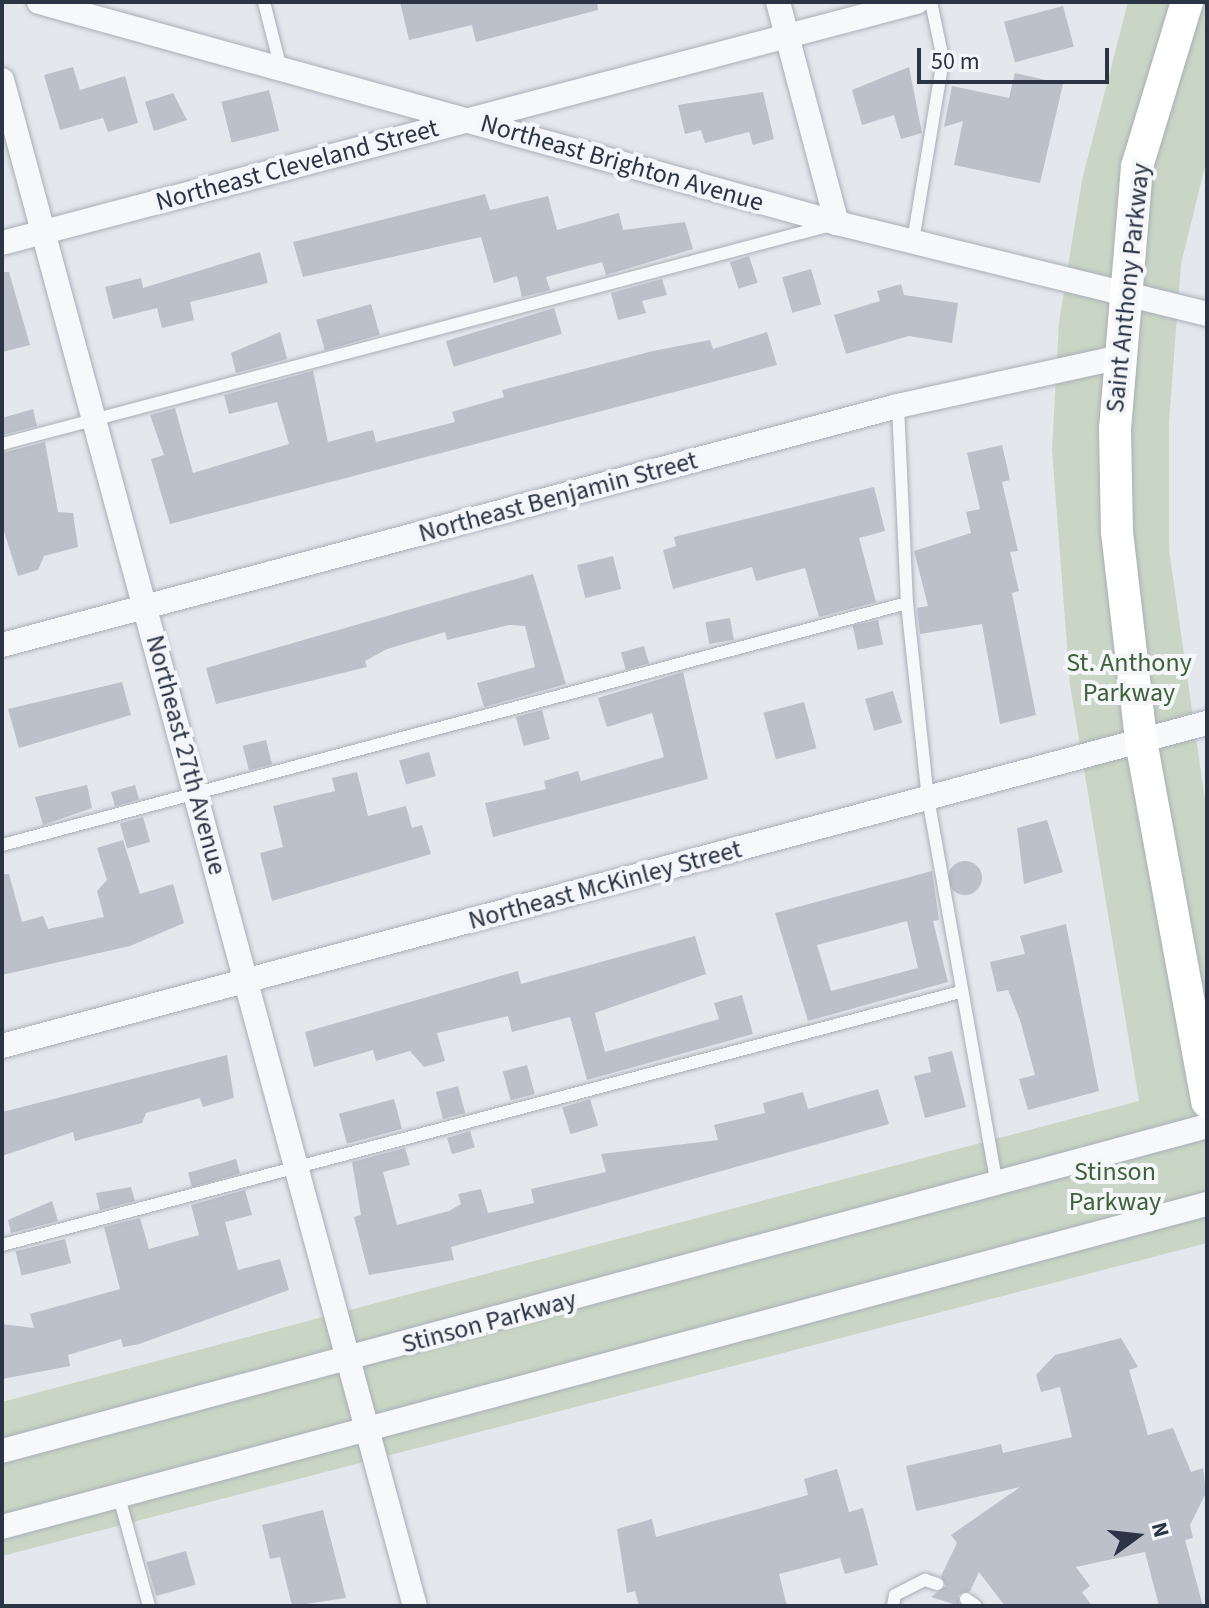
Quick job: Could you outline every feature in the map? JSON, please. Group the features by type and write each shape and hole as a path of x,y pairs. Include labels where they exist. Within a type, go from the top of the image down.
{"street":[{"name":"Northeast Brighton Avenue","path":"39,2 837,223 1123,289 1207,314"},
{"path":"778,2 837,223"},
{"name":"Northeast Cleveland Street","path":"2,243 416,130 473,121 917,2"},
{"name":"Saint Anthony Parkway","path":"1187,2 1137,167 1116,358 1117,532 1141,741 1207,1102"},
{"name":"Northeast 27th Avenue","path":"2,80 147,607 245,981 299,1166 347,1360 415,1606"},
{"name":"Northeast Benjamin Street","path":"2,645 898,406 1116,358"},
{"name":"Northeast McKinley Street","path":"2,1046 1207,723"},
{"name":"Stinson Parkway","path":"2,1451 998,1185 1207,1126"},
{"path":"2,1527 1207,1204"}],"lane":[{"path":"264,2 281,69"},
{"path":"913,241 943,59 931,2"},
{"path":"2,444 837,223"},
{"path":"898,406 907,603 928,798 960,992 998,1185"},
{"path":"2,845 907,603"},
{"path":"2,1245 960,992"},
{"path":"119,1497 149,1606"},
{"path":"893,1606 895,1595 925,1580 937,1584"}],"green space":[{"name":"Stinson Parkway","path":"1128,2 1207,2 1207,158 1181,264 1169,422 1169,550 1207,814 1207,1243 2,1556 2,1402 1139,1101 1070,685 1052,450 1059,322 1082,180"}],"building":[{"path":"400,2 597,2 598,10 476,42 472,25 409,40"},
{"path":"1063,6 1074,47 1015,62 1004,22"},
{"path":"73,67 80,90 125,76 138,123 108,132 103,118 60,130 44,75"},
{"path":"909,67 922,133 901,139 894,115 862,125 852,90"},
{"path":"1015,73 1063,84 1040,183 954,165 963,121 944,127 952,86 1009,98"},
{"path":"269,90 279,131 232,143 221,102"},
{"path":"763,92 774,139 753,145 749,132 705,143 701,130 685,134 678,105"},
{"path":"173,93 187,120 154,131 145,102"},
{"path":"485,194 490,210 548,196 557,230 619,213 623,230 685,222 693,249 606,275 602,262 546,277 550,290 522,297 517,276 494,283 481,237 303,277 293,242"},
{"path":"260,252 268,283 190,302 194,320 162,328 157,308 113,319 105,287 141,278 143,288"},
{"path":"749,256 758,283 739,289 730,262"},
{"path":"811,269 821,305 792,313 782,277"},
{"path":"2,272 9,272 30,345 2,352"},
{"path":"662,279 667,295 642,301 646,313 618,320 611,293"},
{"path":"901,284 904,295 958,303 952,343 909,336 846,354 834,315 880,301 877,291"},
{"path":"371,304 380,335 325,350 316,320"},
{"path":"554,308 562,334 454,367 446,341"},
{"path":"280,332 287,359 236,373 231,353"},
{"path":"767,332 777,365 170,524 151,459 164,455 150,415 175,408 193,473 289,444 277,402 229,414 224,395 313,371 328,442 373,430 376,442 455,422 452,412 504,397 502,390 653,351 710,340 713,349"},
{"path":"33,409 37,426 2,435 2,418"},
{"path":"45,442 58,512 73,513 78,547 44,556 38,570 18,576 2,525 2,453"},
{"path":"1002,445 1010,480 1002,482 1018,551 1010,552 1019,591 1012,593 1036,715 1000,724 982,624 920,634 917,608 928,606 914,551 971,533 966,512 980,509 967,453"},
{"path":"874,487 885,531 859,538 876,602 819,617 805,568 756,581 752,567 673,589 663,550 676,546 674,537"},
{"path":"613,556 621,589 585,598 577,565"},
{"path":"533,574 566,684 484,707 477,683 535,667 525,626 509,625 447,640 445,632 387,649 365,661 367,667 216,704 206,668"},
{"path":"730,618 734,640 709,644 705,622"},
{"path":"878,620 883,644 858,650 853,625"},
{"path":"644,646 649,663 626,670 621,653"},
{"path":"683,672 708,779 493,837 485,803 546,789 544,781 578,771 581,781 664,757 652,713 607,727 598,698"},
{"path":"122,682 131,715 19,748 8,709"},
{"path":"893,691 902,723 874,731 865,699"},
{"path":"804,702 816,748 776,759 763,713"},
{"path":"542,710 550,739 524,746 516,717"},
{"path":"266,740 272,764 249,770 243,746"},
{"path":"429,752 436,776 406,785 399,761"},
{"path":"357,772 368,816 406,806 412,828 422,825 431,854 272,901 260,853 283,847 273,806 335,791 332,778"},
{"path":"87,785 92,808 43,825 35,797"},
{"path":"135,785 139,799 115,806 111,792"},
{"path":"143,817 150,842 127,849 120,824"},
{"path":"1047,820 1063,872 1024,884 1017,828"},
{"path":"123,840 140,894 173,884 184,923 130,946 2,975 2,874 9,874 22,922 43,916 48,929 104,917 97,891 107,880 97,848"},
{"path":"965,861 977,866 982,878 977,890 965,895 953,890 948,878 953,866"},
{"path":"932,871 939,920 933,921 948,982 808,1021 775,913","holes":["907,921 918,968 831,991 817,945"]},
{"path":"1066,924 1099,1091 1028,1110 1019,1079 1035,1075 1020,1020 1008,990 997,992 990,962 1025,954 1020,936"},
{"path":"695,936 706,974 595,1013 605,1052 719,1019 714,1003 742,995 753,1034 587,1080 570,1017 512,1032 508,1016 437,1033 445,1061 424,1067 410,1051 376,1061 373,1050 314,1067 305,1032 518,971 521,984"},
{"path":"952,1051 966,1107 925,1118 914,1076 931,1072 928,1057"},
{"path":"227,1055 234,1098 203,1107 200,1098 146,1113 142,1123 75,1141 73,1132 2,1156 2,1112"},
{"path":"527,1065 535,1094 511,1100 503,1071"},
{"path":"458,1086 465,1113 443,1119 436,1092"},
{"path":"878,1089 889,1124 451,1247 454,1260 369,1275 354,1217 361,1215 352,1162 405,1148 410,1165 383,1172 397,1225 449,1211 461,1204 458,1194 481,1189 488,1213 534,1203 531,1189 606,1172 601,1154 718,1140 714,1125 765,1113 763,1103 803,1092 808,1109"},
{"path":"394,1099 402,1129 347,1144 339,1114"},
{"path":"590,1099 598,1126 570,1134 562,1107"},
{"path":"470,1131 475,1147 452,1154 447,1138"},
{"path":"236,1159 240,1173 192,1187 188,1173"},
{"path":"131,1187 135,1201 100,1210 96,1193"},
{"path":"245,1190 252,1215 225,1222 238,1270 280,1259 289,1290 139,1344 123,1347 121,1339 68,1355 70,1366 2,1379 2,1324 34,1328 30,1314 120,1289 104,1227 140,1218 149,1249 199,1235 191,1205"},
{"path":"52,1201 58,1221 11,1233 8,1220"},
{"path":"65,1239 71,1263 22,1276 16,1251"},
{"path":"1121,1338 1138,1367 1129,1370 1148,1435 1173,1428 1191,1472 1203,1468 1206,1493 1190,1525 1193,1538 1185,1540 1203,1606 1159,1606 1145,1552 1076,1567 1090,1586 1082,1592 1092,1606 1005,1606 979,1572 970,1591 958,1595 960,1606 931,1597 946,1586 941,1576 957,1543 951,1535 1020,1487 916,1511 906,1466 1001,1444 1003,1453 1072,1437 1060,1387 1041,1392 1036,1375 1055,1355"},
{"path":"837,1469 849,1512 863,1508 878,1565 845,1574 840,1558 779,1574 787,1606 639,1606 635,1591 627,1593 617,1529 652,1519 656,1537 808,1495 804,1479"},
{"path":"323,1510 346,1598 292,1606 280,1557 270,1559 262,1525"},
{"path":"186,1551 196,1585 156,1596 147,1562"}],"park label":[{"name":"St. Anthony Parkway","path":"1129,678"}]}
